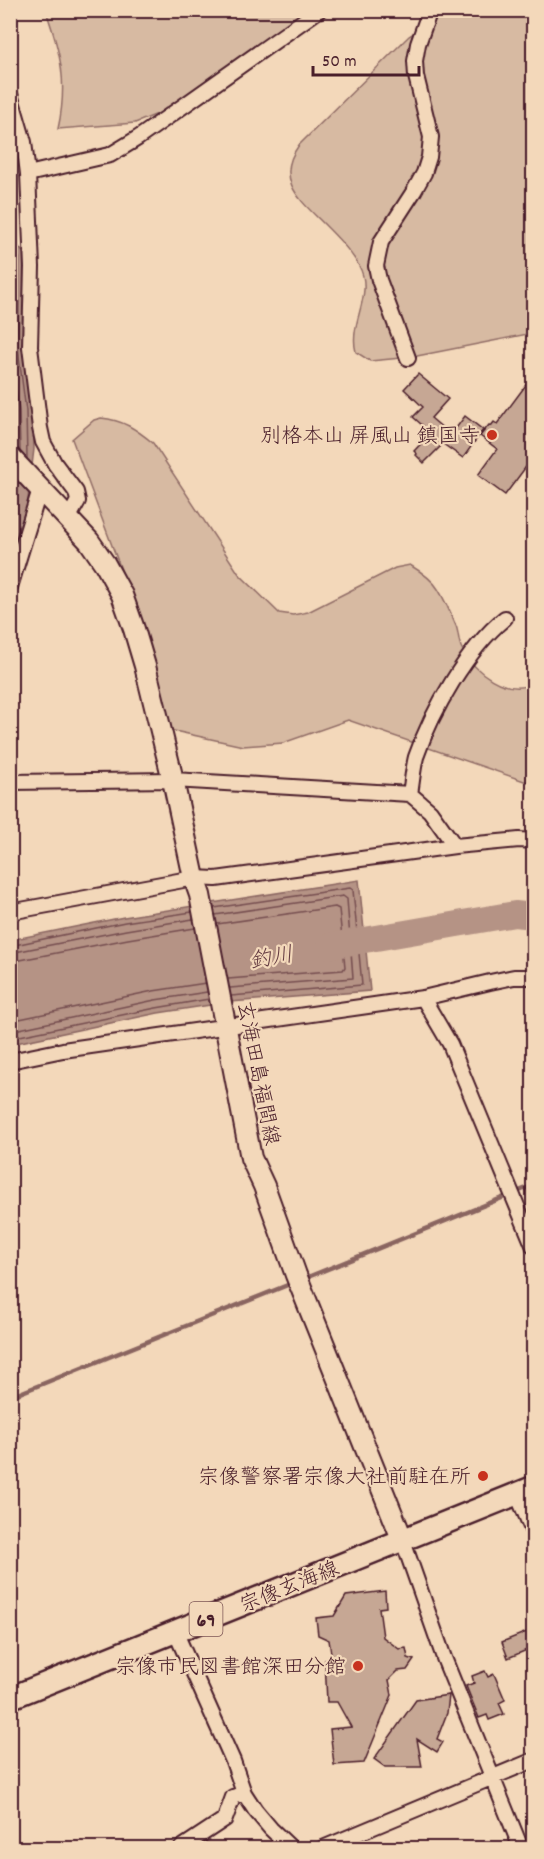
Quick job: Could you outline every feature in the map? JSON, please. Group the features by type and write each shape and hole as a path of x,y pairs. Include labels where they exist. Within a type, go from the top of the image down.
{"main road":[{"name":"玄海田島福間線","path":"10,457 89,541 122,595 134,628 200,896 251,1158 403,1541"},
{"name":"宗像玄海線","path":"10,1698 525,1491"}],"street":[{"path":"28,174 110,155 138,138 319,10"},
{"path":"408,358 376,266 381,242 414,191 429,157 431,137 415,61 418,44 430,10"},
{"path":"10,94 24,142 28,174 32,267 30,346 36,396 43,442 55,464 76,492 78,501 68,519"},
{"path":"10,587 36,485"},
{"path":"410,794 416,759 452,681 488,632 505,618"},
{"path":"10,782 173,780 410,794 430,811 455,846"},
{"path":"10,912 194,878 216,879 455,846 534,840"},
{"path":"10,1061 225,1019 423,998 514,977 534,977"},
{"path":"423,998 450,1044 534,1247"},
{"path":"525,1491 534,1534"},
{"path":"403,1541 444,1658 521,1848"},
{"path":"175,1631 233,1761 244,1793 271,1830 291,1848"},
{"path":"323,1848 534,1760"},
{"path":"181,1848 225,1819 233,1797 244,1793"}],"shaded area":[{"path":"46,11 332,11 185,103 135,123 58,129 63,83 56,41"},
{"path":"448,11 533,11 533,333 412,357 370,361 356,352 354,341 364,287 359,266 342,243 299,197 293,188 289,168 299,145 409,36"},
{"path":"101,418 129,426 153,443 239,574 279,613 293,615 308,612 395,568 410,565 425,576 435,585 443,598 456,626 461,646 475,666 492,680 502,684 522,687 533,684 533,781 527,782 348,720 283,743 243,746 170,730 149,644 72,439 94,420"}],"water":[{"path":"11,237 25,255 34,449 27,507 11,564"},
{"path":"359,880 370,991 230,1002 158,1013 11,1044 10,940 124,917"}],"building":[{"path":"418,374 448,399 431,418 451,435 465,416 483,430 463,458 443,444 424,463 416,455 414,451 431,433 413,417 423,407 404,389"},
{"name":"別格本山 屏風山 鎮国寺","path":"534,374 534,456 505,495 478,475 497,449 480,436 489,425 491,426 494,422 497,424"},
{"path":"385,1591 386,1607 379,1608 383,1637 399,1649 406,1648 408,1658 414,1660 407,1670 398,1671 389,1680 392,1695 364,1763 334,1765 330,1729 351,1727 337,1702 327,1702 325,1660 332,1660 329,1640 318,1635 316,1618 334,1616 346,1596"},
{"path":"534,1629 534,1647 508,1658 502,1642"},
{"path":"485,1671 488,1677 494,1674 505,1700 499,1703 504,1714 489,1720 487,1715 479,1718 466,1686 474,1683 472,1676"},
{"path":"449,1695 447,1713 437,1739 443,1742 437,1752 417,1739 422,1767 385,1767 374,1759 416,1700"}],"waterway":[{"name":"釣川","path":"330,946 515,914 534,916"},
{"path":"303,1279 534,1185"},
{"path":"10,1397 295,1282"}],"place":[{"name":"別格本山 屏風山 鎮国寺","path":"492,435"},
{"name":"宗像警察署宗像大社前駐在所","path":"483,1476"},
{"name":"宗像市民図書館深田分館","path":"358,1666"}]}
